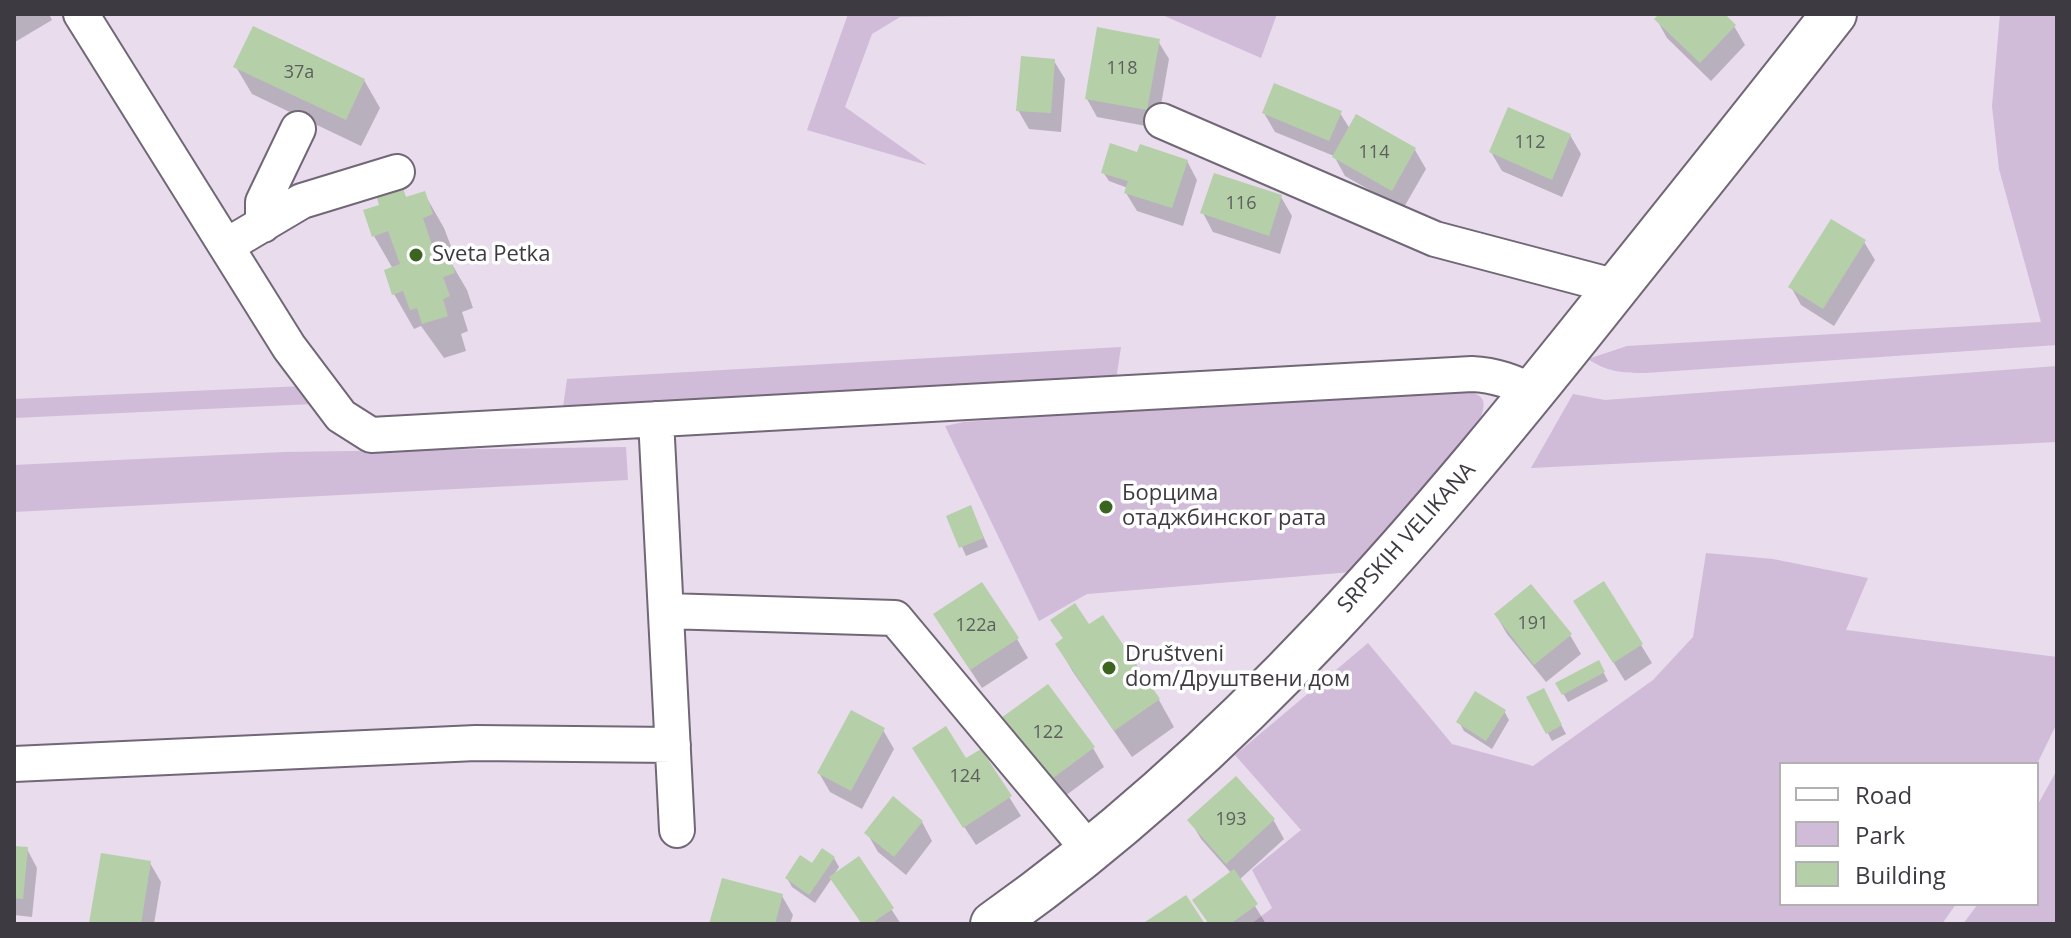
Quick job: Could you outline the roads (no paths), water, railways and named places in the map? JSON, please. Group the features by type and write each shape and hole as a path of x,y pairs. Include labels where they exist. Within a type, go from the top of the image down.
{"main road":[{"name":"SRPSKIH VELIKANA","path":"993,924 1089,850 1177,775 1278,681 1439,505 1534,392 1834,14"}],"street":[{"path":"81,14 289,347 341,416 371,435 1472,374 1501,378 1534,392"},
{"path":"1162,121 1435,239 1617,287"},
{"path":"263,225 263,202 298,129"},
{"path":"226,246 302,201 397,172"},
{"path":"656,419 677,830"},
{"path":"666,611 895,618 1089,850"},
{"path":"14,764 476,743 673,745"}],"place":[{"name":"Sveta Petka","path":"416,255"},
{"name":"Борцима отаджбинског рата","path":"1106,507"},
{"name":"Društveni dom/Друштвени дом","path":"1109,668"}]}
